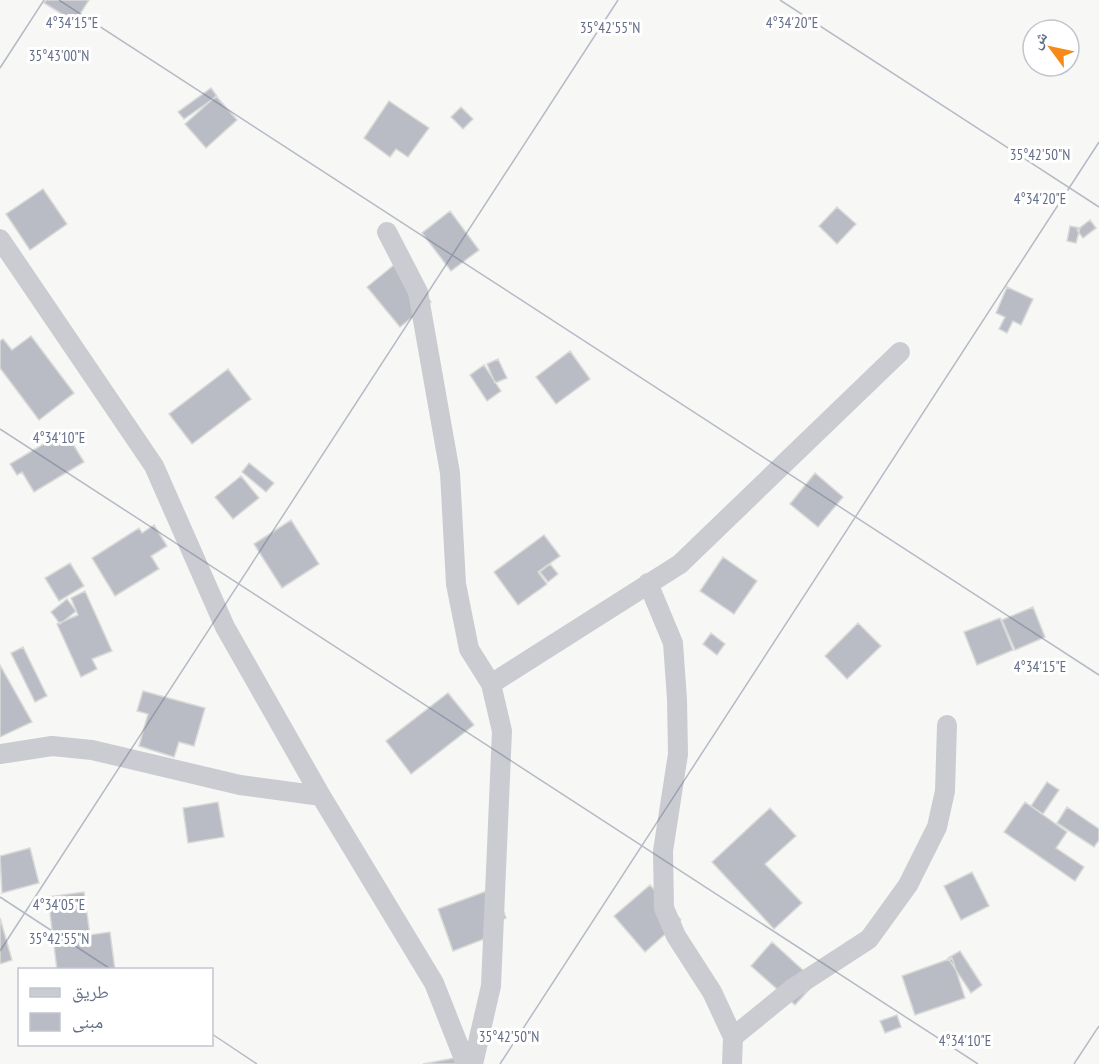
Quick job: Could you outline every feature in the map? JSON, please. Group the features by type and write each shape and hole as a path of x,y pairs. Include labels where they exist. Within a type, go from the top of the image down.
{"street":[{"path":"387,232 418,292 450,473 456,584 469,649 491,684 502,731 491,986 473,1064"},
{"path":"0,240 154,466 225,627 321,796 434,983 466,1064"},
{"path":"491,684 680,564 900,352"},
{"path":"648,583 673,643 677,699 678,754 663,851 664,908 676,936 712,992 733,1037 732,1064"},
{"path":"733,1037 792,989 869,939 908,885 937,827 945,791 947,724"},
{"path":"0,754 52,746 92,750 240,785 321,796"}],"building":[{"path":"46,0 89,0 75,22 44,3"},
{"path":"211,88 217,96 184,119 178,112"},
{"path":"216,96 237,120 206,148 185,124"},
{"path":"389,101 429,128 408,157 396,149 390,157 364,138"},
{"path":"461,107 473,119 463,129 451,117"},
{"path":"43,189 67,224 30,250 6,214"},
{"path":"837,207 856,224 837,244 819,226"},
{"path":"450,211 479,250 451,271 422,233"},
{"path":"1090,220 1096,228 1083,238 1077,230"},
{"path":"1070,226 1080,228 1076,243 1067,241"},
{"path":"400,260 431,302 400,327 367,287"},
{"path":"1007,287 1033,299 1021,325 1013,321 1007,333 999,329 1005,317 996,313"},
{"path":"31,336 74,393 39,420 0,368 0,341 3,339 12,350"},
{"path":"570,351 590,379 556,404 536,377"},
{"path":"498,359 507,378 495,383 487,364"},
{"path":"484,365 501,391 487,401 470,375"},
{"path":"228,369 251,399 192,444 169,414"},
{"path":"65,431 84,462 34,492 22,472 17,475 10,464"},
{"path":"249,463 274,483 266,492 242,472"},
{"path":"815,473 843,497 818,527 790,504"},
{"path":"241,476 259,498 233,519 215,497"},
{"path":"291,520 319,564 282,588 254,544"},
{"path":"154,525 167,546 151,556 159,569 115,596 92,558 139,528 142,533"},
{"path":"544,535 560,556 538,572 547,584 518,605 494,572"},
{"path":"723,557 757,581 734,614 700,591"},
{"path":"70,563 84,586 59,601 45,578"},
{"path":"550,564 558,574 548,582 540,572"},
{"path":"85,591 112,651 92,659 97,669 81,677 57,624 78,615 71,598"},
{"path":"67,599 76,611 60,624 51,612"},
{"path":"1033,607 1045,637 1015,650 1002,620"},
{"path":"1000,618 1013,650 977,665 964,632"},
{"path":"858,623 881,646 847,679 825,656"},
{"path":"711,633 725,644 717,655 703,644"},
{"path":"23,647 47,696 35,702 11,653"},
{"path":"0,665 32,722 0,737"},
{"path":"143,691 205,708 194,746 179,742 174,757 139,746 148,714 137,711"},
{"path":"448,693 474,725 411,774 386,741"},
{"path":"1047,782 1059,790 1043,814 1031,806"},
{"path":"218,802 224,837 188,843 183,808"},
{"path":"1025,802 1067,832 1056,848 1084,867 1075,881 1004,832"},
{"path":"1067,807 1099,829 1099,840 1094,847 1057,823"},
{"path":"770,808 796,836 765,864 802,903 774,929 712,862"},
{"path":"30,848 39,883 2,893 0,856"},
{"path":"972,872 989,906 961,920 944,886"},
{"path":"650,885 681,920 645,952 614,916"},
{"path":"495,888 506,918 493,923 497,934 453,951 438,909"},
{"path":"84,892 90,935 110,932 115,968 57,968 48,897"},
{"path":"0,918 12,960 0,964"},
{"path":"772,942 816,982 795,1005 751,966"},
{"path":"960,951 982,985 971,993 948,958"},
{"path":"952,958 965,998 915,1015 902,976"},
{"path":"897,1015 901,1027 885,1033 880,1021"},
{"path":"455,1058 456,1064 423,1064"}]}
